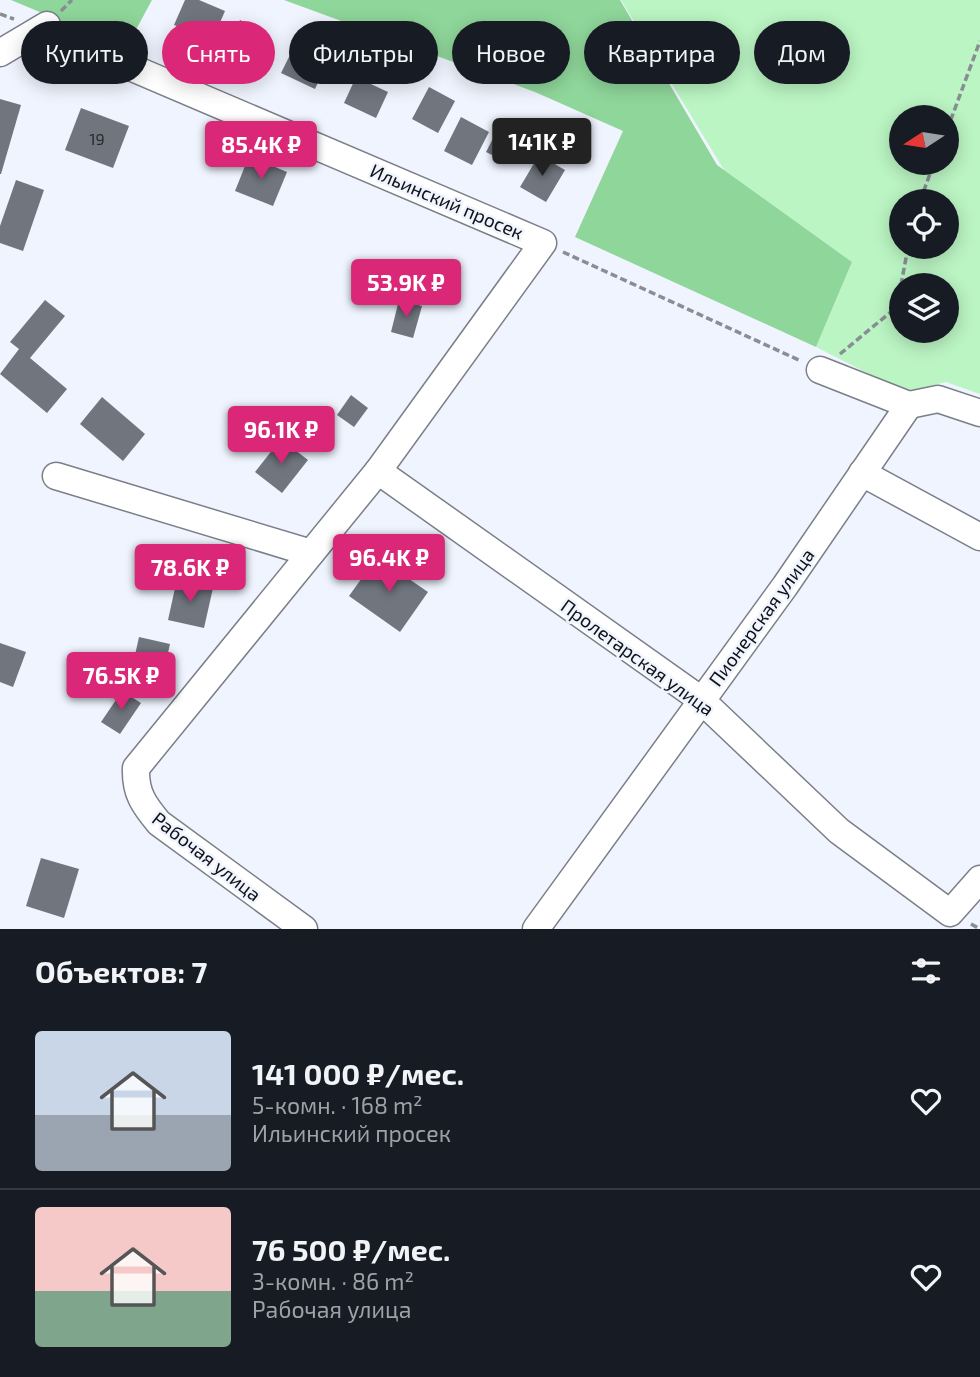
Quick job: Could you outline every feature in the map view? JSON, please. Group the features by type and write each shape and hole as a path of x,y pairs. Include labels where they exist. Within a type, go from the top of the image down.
{"street":[{"name":"Ильинский просек","path":"0,53 44,27 543,243"},
{"path":"56,475 310,553 378,471 543,243"},
{"path":"820,370 909,405 938,399 980,414"},
{"name":"Пионерская улица","path":"536,929 700,699 785,586 909,405"},
{"name":"Пролетарская улица","path":"378,471 700,699 839,831 950,913 980,879"},
{"path":"862,473 980,537"},
{"name":"Рабочая улица","path":"304,929 159,823 141,803 135,785 136,768 310,553"}],"path":[{"path":"956,105 980,41"},
{"path":"543,243 820,370 889,313"}],"green space":[{"path":"11,0 152,0 141,21 61,21"},
{"path":"284,0 620,0 632,21 584,21 584,84 669,84 717,165 852,262 816,347 575,237 623,131 513,84 570,84 570,21 452,21 452,62 438,56 438,21 341,21"},
{"path":"621,0 980,0 980,394 946,382 905,392 816,347 852,262 724,170 672,84 740,84 740,21 634,21"}],"building":[{"path":"185,0 199,0 225,11 221,21 176,21"},
{"path":"289,57 289,77 281,73"},
{"path":"304,84 317,84 315,89"},
{"path":"353,84 371,84 388,92 376,118 344,103"},
{"path":"429,87 455,101 438,133 412,119"},
{"path":"0,99 21,105 1,174 0,174"},
{"path":"81,108 129,126 113,168 65,150"},
{"path":"461,117 489,132 472,165 444,151"},
{"path":"501,123 523,134 508,163 486,152"},
{"path":"539,155 565,170 546,202 520,187"},
{"path":"249,156 287,172 273,206 235,191"},
{"path":"16,180 44,190 23,251 0,243 0,226"},
{"path":"45,300 65,316 30,358 67,389 47,413 0,374 19,349 10,342"},
{"path":"399,300 422,306 413,338 391,332"},
{"path":"351,395 368,408 354,427 337,415"},
{"path":"102,397 145,434 123,461 80,424"},
{"path":"281,439 308,460 282,493 255,472"},
{"path":"377,557 428,592 400,632 349,596"},
{"path":"177,579 213,588 204,628 168,620"},
{"path":"139,637 170,644 166,662 135,655"},
{"path":"0,643 26,652 13,687 0,682"},
{"path":"122,691 141,703 120,734 101,722"},
{"path":"41,858 79,869 64,918 26,906"}]}
